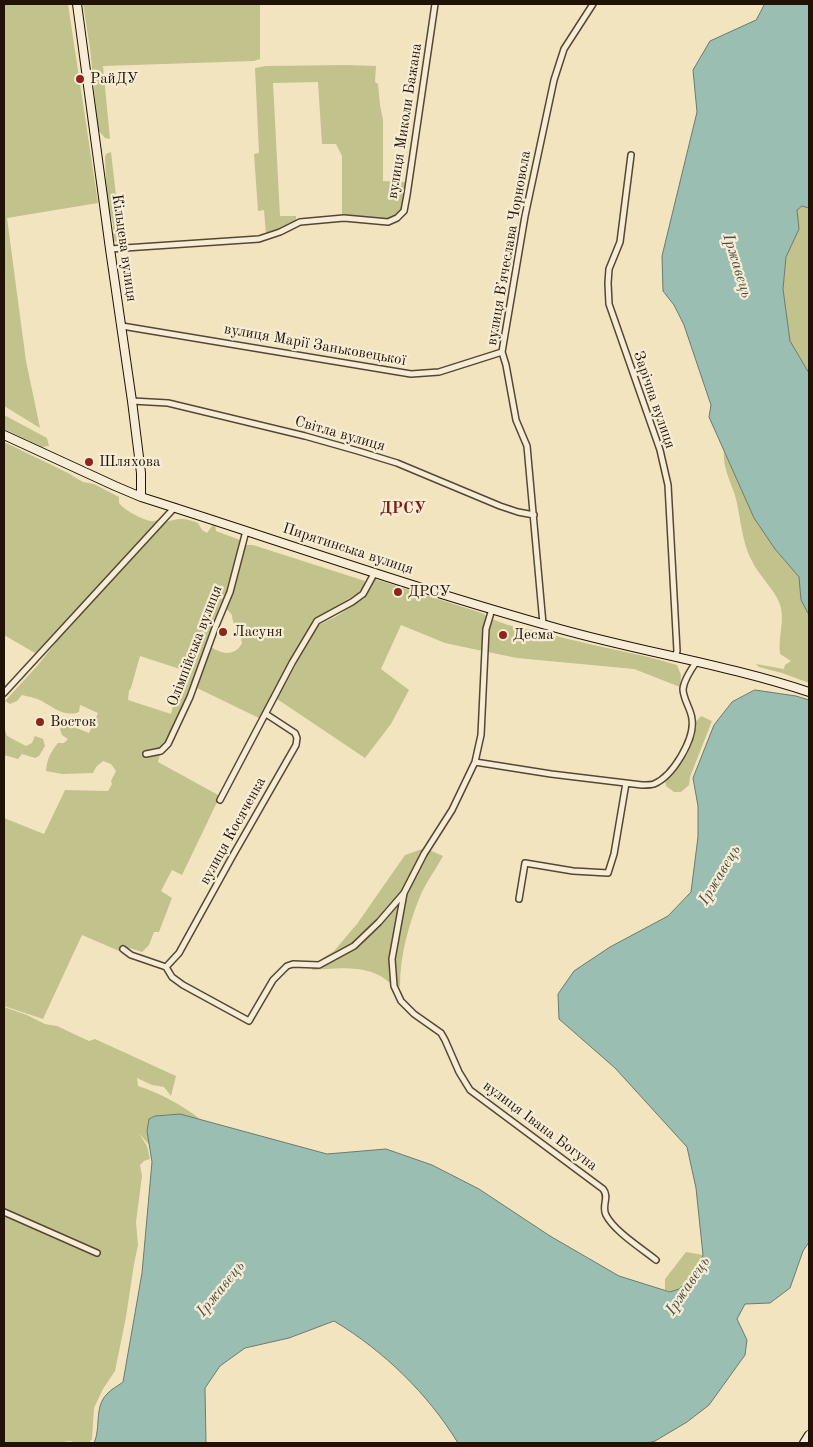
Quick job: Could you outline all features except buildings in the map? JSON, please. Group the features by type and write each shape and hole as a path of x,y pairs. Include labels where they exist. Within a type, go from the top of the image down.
{"main road":[{"name":"Кільцева вулиця","path":"77,4 132,401 141,497"},
{"name":"Пирятинська вулиця","path":"4,435 141,497 246,531 543,624 608,642 697,661 783,683 809,692"},
{"path":"804,1443 809,1435"}],"street":[{"name":"вулиця Миколи Бажана","path":"110,249 259,239 300,222 318,220 344,218 388,222 397,218 404,211 407,196 435,4"},
{"name":"вулиця Вʼячеслава Чорновола","path":"543,624 526,446 516,420 502,352 525,216 554,80 564,49 593,4"},
{"name":"Зарічна вулиця","path":"631,155 620,242 609,269 609,304 660,450 668,485 677,651 675,657"},
{"name":"вулиця Марії Заньковецької","path":"122,326 411,374 439,372 502,352"},
{"name":"Світла вулиця","path":"132,401 168,403 340,446 397,463 500,506 534,515"},
{"path":"4,693 175,507"},
{"name":"Олімпійська вулиця","path":"146,754 161,751 168,744 190,697 230,592 246,531"},
{"path":"220,800 292,663 317,621 364,594 375,572"},
{"name":"вулиця Івана Богуна","path":"123,950 166,967 172,977 183,985 250,1021 273,980 287,966 293,964 320,965 354,946 379,922 404,893 424,854 452,810 475,762 481,735 486,629 492,609"},
{"path":"475,762 551,774 642,785 654,784 670,772 681,757 691,729 692,719 683,689 697,661"},
{"name":"вулиця Косяченка","path":"166,967 179,953 296,745 297,738 294,734 266,714"},
{"path":"519,899 525,863 573,871 608,874 614,854 626,783"},
{"name":"вулиця Івана Богуна","path":"404,893 392,959 394,986 401,1001 414,1014 441,1034 470,1090 603,1189 607,1196 604,1212 615,1227 656,1260"},
{"path":"4,1212 97,1253"}],"green space":[{"path":"4,4 68,4 98,203 7,218 26,361 40,428 4,406"},
{"path":"83,4 260,4 260,59 254,61 103,66 110,139 105,138 98,130 90,48"},
{"path":"266,66 376,66 375,82 378,84 383,120 383,181 405,182 406,180 402,208 396,216 382,219 342,214 342,156 336,144 322,144 318,82 273,83 280,216 296,216 296,221 266,234 264,210 258,211 254,154 259,153 255,68"},
{"path":"111,152 121,240 114,242 112,237 113,224 107,200 105,158 106,154"},
{"path":"802,206 809,208 809,373 790,341 783,289 786,257 799,229 797,210"},
{"path":"4,415 47,438 49,446 42,447 4,429"},
{"path":"4,442 83,482 94,484 119,497 121,506 143,519 166,522 179,519 189,520 198,523 202,530 207,533 215,525 216,531 240,540 235,571 189,697 167,744 161,750 158,762 220,796 182,875 172,870 161,891 172,898 159,932 154,932 149,945 142,952 130,948 126,954 82,935 43,1019 4,1006 4,818 44,834 65,790 108,791 116,771 111,764 103,761 96,767 93,773 62,774 46,771 48,760 53,750 58,743 64,743 68,739 62,735 60,729 64,723 89,733 98,713 80,705 79,712 69,714 57,710 40,700 22,695 17,701 10,704 5,701 57,641 51,637 35,653 4,635","holes":["140,656 183,670 171,714 128,700"]},
{"path":"724,451 754,518 775,549 799,577 801,600 809,615 809,683 759,667 756,664 784,669 785,665 791,661 780,654 782,619 779,602 756,568 746,548 736,499 726,469"},
{"path":"245,545 253,545 365,581 363,588 358,593 317,618 268,703 261,719 197,688 211,647 220,652 228,653 236,650 242,643 232,615 225,607"},
{"path":"375,579 482,613 506,624 677,665 681,675 680,687 634,669 517,658 445,643 401,625 381,669 409,690 391,724 365,758 277,699 317,626 365,598"},
{"path":"701,716 712,721 690,777 689,785 681,792 674,792 666,786 665,780 684,756"},
{"path":"5,730 7,736 26,746 32,743 35,736 43,739 45,746 39,756 35,758 22,754 18,759 4,755"},
{"path":"425,848 443,856 423,889 413,916 403,951 400,986 394,988 377,974 356,969 333,968 312,970 313,964 334,951 357,924 405,855"},
{"path":"4,1007 45,1024 57,1026 89,1041 95,1039 176,1076 171,1096 164,1087 152,1085 137,1078 138,1086 170,1100 200,1119 168,1114 149,1119 147,1131 150,1146 139,1133 147,1146 150,1159 140,1165 142,1176 136,1222 138,1245 115,1371 103,1389 94,1408 92,1439 89,1443 70,1441 56,1443 4,1443"},
{"path":"686,1252 703,1255 694,1275 679,1290 665,1290 665,1279"}],"water":[{"name":"Іржавець","path":"765,4 809,4 809,208 802,206 797,210 799,229 786,257 783,289 790,341 809,373 809,615 801,600 799,577 775,549 754,518 709,417 711,405 684,325 674,305 663,291 662,256 697,112 693,70 710,41 756,20"},
{"name":"Іржавець","path":"755,690 796,696 809,700 809,1242 803,1251 790,1288 770,1303 745,1304 737,1319 747,1340 745,1355 709,1405 687,1422 655,1441 648,1443 458,1443 433,1407 403,1375 370,1346 334,1321 289,1338 245,1348 220,1366 205,1388 206,1443 94,1443 100,1405 110,1391 123,1382 142,1273 152,1162 147,1131 149,1119 155,1116 180,1114 327,1154 386,1149 432,1165 479,1189 550,1236 619,1276 670,1292 679,1289 690,1280 697,1270 703,1255 696,1188 687,1147 615,1068 559,1019 558,994 574,971 610,947 668,916 691,892 698,837 698,806 693,778 714,725 732,702"}],"place":[{"name":"РайДУ","path":"80,79"},
{"name":"Шляхова","path":"89,462"},
{"name":"ДРСУ","path":"398,592"},
{"name":"Ласуня","path":"223,632"},
{"name":"Десма","path":"503,635"},
{"name":"Восток","path":"40,722"}],"district":[{"name":"ДРСУ","path":"403,509"}]}
